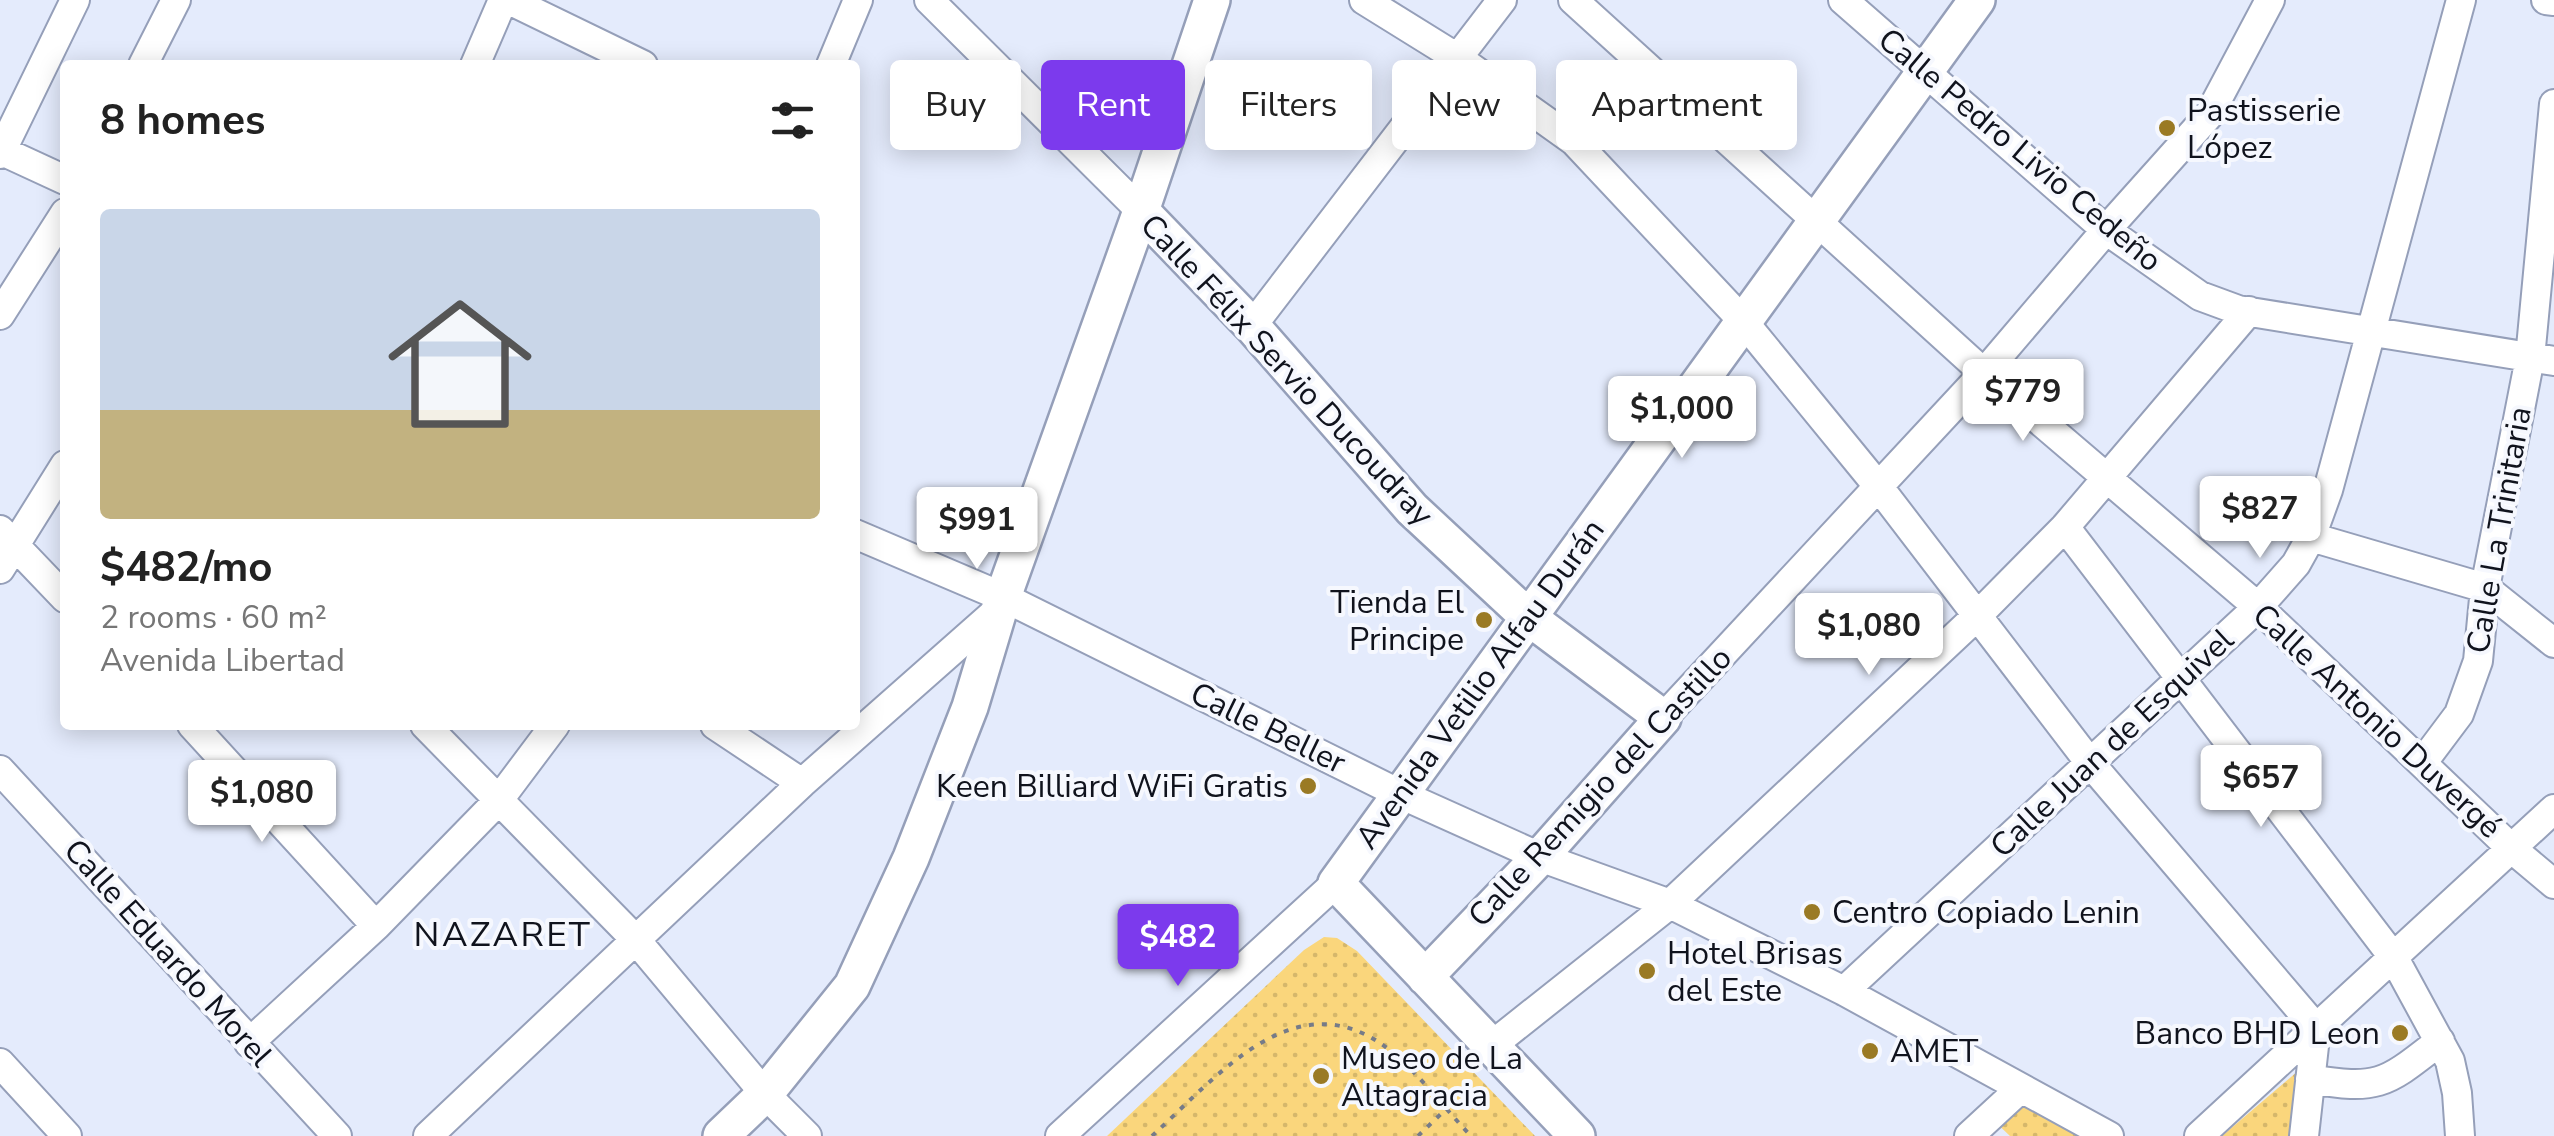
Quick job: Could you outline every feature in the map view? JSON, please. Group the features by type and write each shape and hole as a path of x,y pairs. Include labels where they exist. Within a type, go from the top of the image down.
{"main road":[{"path":"720,1136 765,1094 852,986 911,858 970,706 1001,603 1141,212 1212,0"},
{"name":"Avenida Vetilio Alfau Durán","path":"1336,884 1976,0"},
{"name":"Calle Félix Servio Ducoudray","path":"1141,212 1252,326 1412,509 1528,618 1663,718"},
{"name":"Calle Remigio del Castillo","path":"1424,976 1540,857 1663,718"},
{"path":"1336,884 1577,1136"}],"street":[{"path":"60,178 1,152 75,0"},
{"path":"146,60 176,0"},
{"path":"476,60 506,0 632,60"},
{"path":"833,60 858,0"},
{"name":"Calle Félix Servio Ducoudray","path":"929,0 1141,212"},
{"path":"1364,0 1459,60 1502,0"},
{"name":"Calle Antonio Duvergé","path":"1573,0 1984,373 2258,607 2511,848 2554,884"},
{"name":"Calle Pedro Livio Cedeño","path":"1842,0 2106,230 2200,296 2249,311 2542,360"},
{"name":"Calle Remigio del Castillo","path":"1663,718 1984,373 2210,115 2270,0"},
{"name":"Calle Juan de Esquivel","path":"1844,991 2258,607 2296,564 2328,490 2461,0"},
{"path":"2546,0 2554,1"},
{"name":"Calle La Trinitaria","path":"2423,762 2459,714 2478,661 2485,588 2542,360 2554,104"},
{"path":"1536,115 1574,142 1743,321 1878,486 2090,763 2316,1028 2304,1136"},
{"path":"1252,326 1392,146"},
{"path":"0,315 60,221"},
{"path":"1491,1046 1670,904 1978,616 2065,527 2249,311"},
{"path":"60,473 4,548 60,594"},
{"path":"2065,527 2394,958 2450,1061 2460,1136"},
{"name":"Calle Beller","path":"860,536 1400,794 1540,857 1670,904 1844,991 2109,1136"},
{"path":"2310,537 2485,588 2554,643"},
{"path":"860,730 1001,603"},
{"path":"197,730 376,926"},
{"path":"430,730 636,940 765,1094 806,1136"},
{"path":"250,1043 376,926 498,801 552,730"},
{"path":"722,730 802,782"},
{"path":"428,1136 860,730"},
{"name":"Calle Eduardo Morel","path":"0,770 337,1136"},
{"path":"2199,1136 2554,809"},
{"path":"1060,1136 1336,884"},
{"path":"2310,1079 2363,1086 2381,1082 2440,1040"},
{"path":"0,1063 67,1136"},
{"path":"1970,1136 2020,1088"}],"path":[{"path":"1152,1136 1249,1048 1282,1031 1308,1024 1357,1029 1392,1052 1471,1136"},
{"path":"1418,1136 1446,1109"}],"shaded area":[{"path":"1324,937 1337,938 1357,951 1535,1136 1107,1136 1304,950"},
{"path":"2305,1065 2294,1136 2222,1136"},
{"path":"2020,1089 2109,1136 2010,1136 1990,1117"}],"place":[{"name":"Pastisserie López","path":"2167,128"},
{"name":"Tienda El Principe","path":"1484,620"},
{"name":"Keen Billiard WiFi Gratis","path":"1308,786"},
{"name":"Centro Copiado Lenin","path":"1812,912"},
{"name":"Hotel Brisas del Este","path":"1647,971"},
{"name":"Banco BHD Leon","path":"2400,1033"},
{"name":"AMET","path":"1870,1051"},
{"name":"Museo de La Altagracia","path":"1321,1076"}],"district":[{"name":"NAZARET","path":"503,934"}]}
